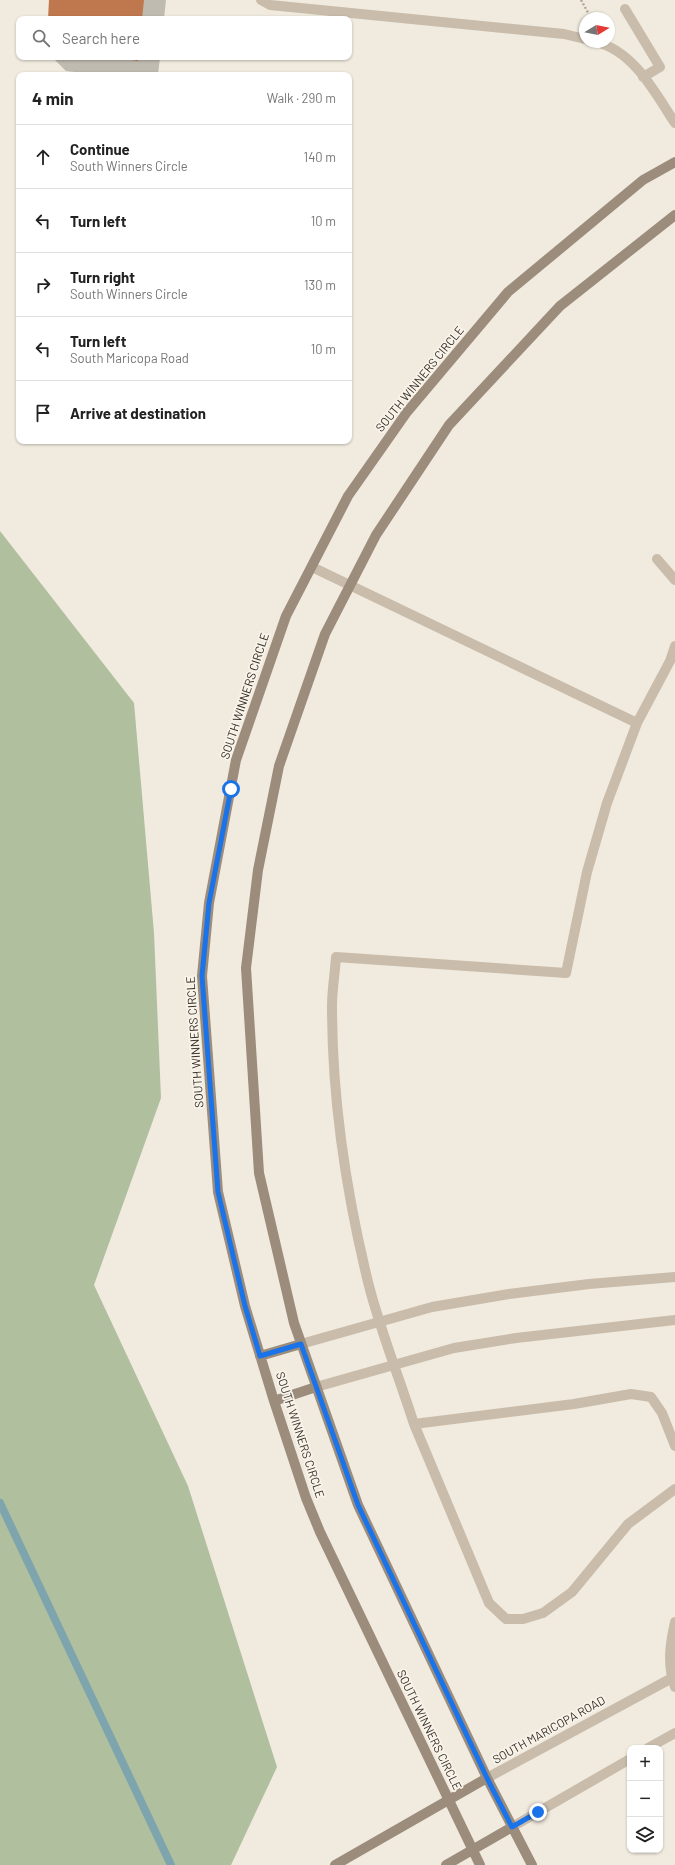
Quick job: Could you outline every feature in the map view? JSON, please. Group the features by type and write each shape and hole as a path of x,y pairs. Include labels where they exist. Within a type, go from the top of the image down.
{"street":[{"path":"261,0 270,5 564,34 579,38"},
{"path":"625,8 660,67 643,77"},
{"path":"611,48 633,64 675,123"},
{"name":"SOUTH WINNERS CIRCLE","path":"480,1865 320,1532 306,1498 245,1306 218,1192 202,976 209,903 236,760 286,616 348,496 407,412 508,292 643,180 675,162"},
{"path":"532,1865 487,1778 358,1505 294,1323 259,1174 246,968 258,870 279,766 325,634 376,535 449,426 560,306 675,215"},
{"path":"657,559 675,580"},
{"path":"312,567 637,723"},
{"path":"675,646 670,662 637,723 607,803 587,872 566,973 336,957 332,1005 335,1070 342,1145 352,1210 368,1283 414,1424 489,1604 506,1619 523,1619 543,1613 572,1592 628,1524 675,1489"},
{"path":"260,1356 432,1307 509,1294 589,1284 675,1277"},
{"path":"274,1401 394,1363 454,1348 516,1338 675,1320"},
{"path":"414,1424 574,1404 631,1394 651,1397 662,1413 675,1446"},
{"path":"673,1682 669,1649 675,1622"},
{"name":"SOUTH MARICOPA ROAD","path":"335,1865 487,1778 673,1682"},
{"path":"653,1745 675,1733"},
{"path":"446,1865 627,1761"}],"path":[{"path":"581,0 588,12"}],"green space":[{"path":"0,531 134,703 154,933 161,1098 94,1285 188,1486 277,1767 231,1865 0,1865"}],"building":[{"path":"49,0 144,0 142,16 48,16"}],"waterway":[{"path":"0,1503 171,1865"}],"route":[{"path":"231,789 209,903 202,976 218,1192 245,1306 260,1356 301,1344 358,1505 487,1778 512,1827 538,1812"}]}
